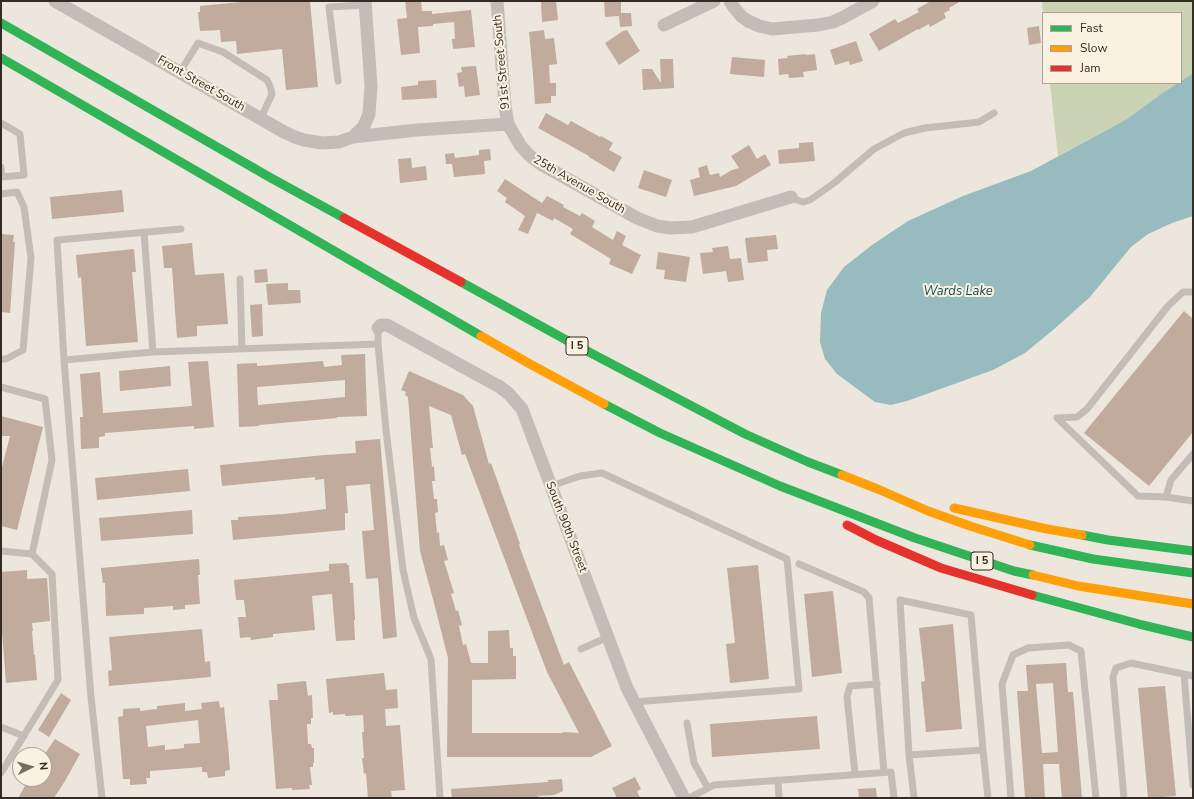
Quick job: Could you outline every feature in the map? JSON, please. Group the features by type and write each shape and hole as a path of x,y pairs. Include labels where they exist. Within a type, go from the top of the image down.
{"highway":[{"name":"I 5","path":"1,23 271,178 568,341 745,434 808,462 963,524 1031,545 1093,559 1193,573"},
{"name":"I 5","path":"1,58 530,364 660,433 780,486 922,540 1014,572 1078,586 1193,604"},
{"path":"780,486 823,512"},
{"path":"880,490 928,502"},
{"path":"943,505 1047,529 1108,540 1193,551"},
{"path":"836,519 876,540 941,568 1060,603 1193,637"}],"street":[{"name":"Front Street South","path":"55,1 295,137 304,140 330,142 339,142 353,137"},
{"name":"91st Street South","path":"497,1 505,106 508,124"},
{"path":"664,25 714,1"},
{"path":"730,1 741,16 748,21 759,26 772,29 818,25 833,22 872,1"},
{"path":"353,137 368,120 371,102 365,3"},
{"path":"353,137 417,130 508,124"},
{"name":"25th Avenue South","path":"508,124 520,145 539,163 637,218 658,226 675,229 692,227 791,197"},
{"name":"South 90th Street","path":"378,328 381,325 387,325 500,387 509,394 522,409 627,688 684,798"}],"lane":[{"path":"338,81 329,7 365,3"},
{"path":"180,72 198,43 223,52 267,80 272,94 261,118"},
{"path":"791,197 803,202 810,200 834,183 874,149 904,133 925,128 978,122 994,113"},
{"path":"1,123 20,134 24,175 1,177 1,167"},
{"path":"1,194 17,192 24,207 31,258 23,350 6,359 1,359"},
{"path":"102,798 91,690 64,360 57,240 181,229"},
{"path":"144,232 153,352"},
{"path":"240,279 242,349"},
{"path":"1193,292 1183,292 1168,306 1087,409 1077,417 1057,418 1138,496 1166,497 1193,502"},
{"path":"378,328 378,344 386,430 402,570 414,618 431,659 440,798"},
{"path":"64,360 153,352 378,344"},
{"path":"1,387 45,399 52,460 32,554"},
{"path":"1166,497 1171,480 1193,454"},
{"path":"550,486 580,476 602,473 787,559 799,689 634,702"},
{"path":"1,551 32,554 52,574 58,680 1,773"},
{"path":"800,564 864,592 868,598 884,772"},
{"path":"914,798 900,600 971,615 988,798"},
{"path":"581,649 608,637"},
{"path":"1012,798 1002,684 1013,655 1028,648 1069,645 1081,651 1096,798"},
{"path":"1124,798 1113,677 1116,668 1131,662 1193,676"},
{"path":"1184,674 1193,785"},
{"path":"855,774 847,697 850,686 877,684"},
{"path":"687,723 694,763 708,788"},
{"path":"1,727 24,736"},
{"path":"910,755 984,750"},
{"path":"689,798 714,785 891,772 894,798"},
{"path":"778,780 779,798"}],"green space":[{"path":"1042,1 1193,1 1193,73 1182,80 1182,12 1043,12"},
{"path":"1050,84 1176,84 1127,119 1058,156"}],"water":[{"name":"Wards Lake","path":"1193,73 1193,216 1172,223 1148,234 1131,247 1090,297 1053,330 1025,353 993,370 907,401 891,405 875,402 837,374 825,359 820,342 821,313 827,290 844,267 872,245 908,221 963,196 1031,171 1127,119 1176,84 1182,84 1182,80"}],"building":[{"path":"252,1 310,1 318,87 286,90 282,49 237,54 236,41 221,42 220,30 200,31 198,12 200,12 200,6"},
{"path":"405,1 421,1 422,11 432,11 432,14 471,10 475,47 453,49 452,39 455,39 454,22 433,24 433,26 418,27 420,53 401,55 397,19 407,18"},
{"path":"541,1 556,1 558,20 542,22"},
{"path":"604,1 621,1 621,13 631,13 632,26 620,27 619,16 605,17"},
{"path":"931,1 961,1 949,8 950,10 944,13 946,18 930,27 929,24 918,29 879,51 869,34 895,19 898,23 919,12 917,9"},
{"path":"1039,26 1041,43 1029,45 1027,28"},
{"path":"544,30 545,39 554,38 557,64 549,65 550,83 556,83 556,96 551,96 551,103 535,104 529,32"},
{"path":"627,30 640,51 619,65 605,43"},
{"path":"856,41 863,61 850,65 849,61 835,65 830,50"},
{"path":"815,54 817,70 803,72 804,77 789,78 788,74 779,75 778,59 788,58 787,56"},
{"path":"732,57 765,60 764,77 730,74"},
{"path":"660,59 673,59 674,88 643,90 642,69 652,69 661,83"},
{"path":"476,66 480,95 465,97 464,86 459,87 457,73 462,72 461,67"},
{"path":"436,80 437,98 402,100 401,87 418,85 418,81"},
{"path":"546,113 568,125 571,121 613,143 609,150 622,157 614,172 589,156 538,128"},
{"path":"813,142 815,161 779,164 778,150 799,148 799,143"},
{"path":"749,145 757,159 765,154 771,165 736,186 694,196 690,180 700,177 698,168 707,165 710,175 719,173 720,177 739,168 731,156"},
{"path":"490,149 491,160 484,161 485,174 454,177 452,164 446,164 445,154 454,153 455,158 479,155 479,150"},
{"path":"411,158 412,168 426,166 427,180 400,183 398,159"},
{"path":"644,170 672,180 666,197 638,188"},
{"path":"505,179 542,203 547,196 580,216 582,213 595,221 592,227 613,240 617,231 626,236 622,245 641,255 632,274 609,264 611,259 570,234 573,229 554,218 553,221 537,213 528,234 518,230 525,216 505,202 507,198 497,191"},
{"path":"122,190 124,212 52,219 50,197"},
{"path":"1,234 14,235 13,242 15,242 10,313 1,312"},
{"path":"776,235 778,249 767,250 768,261 748,263 745,238"},
{"path":"192,243 195,275 224,273 228,324 197,326 197,336 177,338 172,268 164,268 162,246"},
{"path":"728,246 730,259 741,258 744,280 728,282 726,271 703,274 700,253 713,252 712,248"},
{"path":"134,249 136,272 132,272 138,342 86,346 81,277 78,278 76,255"},
{"path":"658,252 690,257 686,282 664,279 665,270 656,269"},
{"path":"267,269 268,282 255,283 254,270"},
{"path":"288,283 288,290 300,290 301,303 268,305 266,284"},
{"path":"262,304 263,336 252,337 250,305"},
{"path":"1184,311 1193,319 1193,432 1149,486 1084,433"},
{"path":"365,354 367,416 337,417 239,427 237,364 257,363 257,366 323,361 324,367 342,365 341,355","holes":["345,380 345,397 258,405 257,387"]},
{"path":"208,361 214,427 194,429 194,426 105,433 105,436 99,437 99,448 81,449 80,417 83,417 80,374 100,372 103,413 192,406 188,362"},
{"path":"170,366 171,386 120,391 119,371"},
{"path":"409,371 463,395 473,406 489,464 491,463 524,559 564,665 569,662 612,746 591,757 447,757 448,658 420,551 408,397 405,395 406,392 401,390","holes":["429,406 451,415 462,455 465,454 547,672 579,733 472,733 472,680 516,679 516,656 513,656 513,648 510,648 509,630 488,631 488,663 471,663 466,644 463,645 459,626 462,625 458,610 456,611 451,594 454,593 444,561 448,560 444,545 440,546 439,532 437,533 435,513 438,512 437,499 434,499 432,481 435,481 434,466 432,467 430,448 433,448"]},
{"path":"1,416 43,427 17,530 1,526 1,471 10,436 1,436"},
{"path":"380,439 397,637 383,639 378,578 366,579 362,531 374,530 370,484 346,486 348,513 345,513 345,530 233,540 231,520 238,520 238,517 326,509 324,479 315,480 315,477 222,486 220,465 356,453 355,441"},
{"path":"188,469 190,491 97,500 95,478"},
{"path":"192,510 193,534 101,541 99,518"},
{"path":"199,559 200,575 198,575 200,604 185,605 185,609 173,610 173,606 144,608 144,614 106,616 105,583 103,583 101,568"},
{"path":"347,563 347,565 349,565 350,583 353,583 355,640 336,641 332,594 312,596 315,630 273,634 273,637 251,640 250,637 240,638 238,617 246,617 244,600 236,600 234,580 329,571 329,564"},
{"path":"758,565 769,679 730,683 726,644 735,643 727,568"},
{"path":"27,570 27,579 47,578 50,621 32,623 37,680 6,683 1,619 1,572"},
{"path":"833,591 842,673 812,677 804,594"},
{"path":"953,624 962,729 926,732 921,682 925,681 919,628"},
{"path":"202,629 205,662 210,661 211,677 109,686 108,671 112,670 109,637"},
{"path":"1066,663 1068,692 1073,692 1082,798 1062,798 1059,764 1043,764 1045,798 1025,798 1017,691 1028,691 1026,665","holes":["1053,683 1058,752 1042,753 1036,684"]},
{"path":"384,673 386,690 397,689 398,708 385,709 386,726 400,725 405,790 391,791 392,798 368,798 366,773 364,774 362,758 364,758 362,732 364,732 363,715 345,716 345,714 333,715 333,712 329,713 326,679"},
{"path":"306,681 308,696 312,695 313,718 311,718 311,724 307,724 308,744 311,744 312,748 314,748 314,763 313,767 310,767 312,785 309,785 310,789 276,789 269,700 278,700 277,684"},
{"path":"1165,686 1176,796 1148,798 1138,688"},
{"path":"61,693 71,700 49,737 38,730"},
{"path":"219,701 220,708 224,707 230,770 225,771 225,776 208,778 207,772 202,772 202,767 150,771 150,778 146,778 147,784 130,785 130,779 123,779 118,717 123,716 123,709 140,708 140,711 157,709 157,706 185,703 185,711 202,709 201,703","holes":["198,720 200,743 184,744 184,748 165,750 165,745 148,747 146,726"]},
{"path":"817,716 820,749 712,757 710,724"},
{"path":"55,739 80,754 54,798 18,798 24,787 52,787 52,747 50,747"},
{"path":"635,777 641,789 637,791 640,798 617,798 612,788"},
{"path":"562,779 563,791 554,795 538,796 538,798 452,798 451,789 548,782 548,780"},
{"path":"876,788 877,798 859,798 858,789"}],"traffic: fast":[{"path":"1,23 271,178 344,218"},
{"path":"1,58 481,336"},
{"path":"461,282 568,341 745,434 808,462 842,475"},
{"path":"604,404 660,433 780,486 915,538 1014,571 1033,575"},
{"path":"1082,535 1108,540 1193,551"},
{"path":"1030,545 1093,559 1193,573"},
{"path":"1032,595 1193,637"}],"traffic: slow":[{"path":"481,336 604,404"},
{"path":"842,475 928,511 1030,545"},
{"path":"954,508 1047,529 1082,535"},
{"path":"1033,575 1078,586 1193,604"}],"traffic: jam":[{"path":"344,218 461,282"},
{"path":"847,525 876,540 941,568 1032,595"}]}
